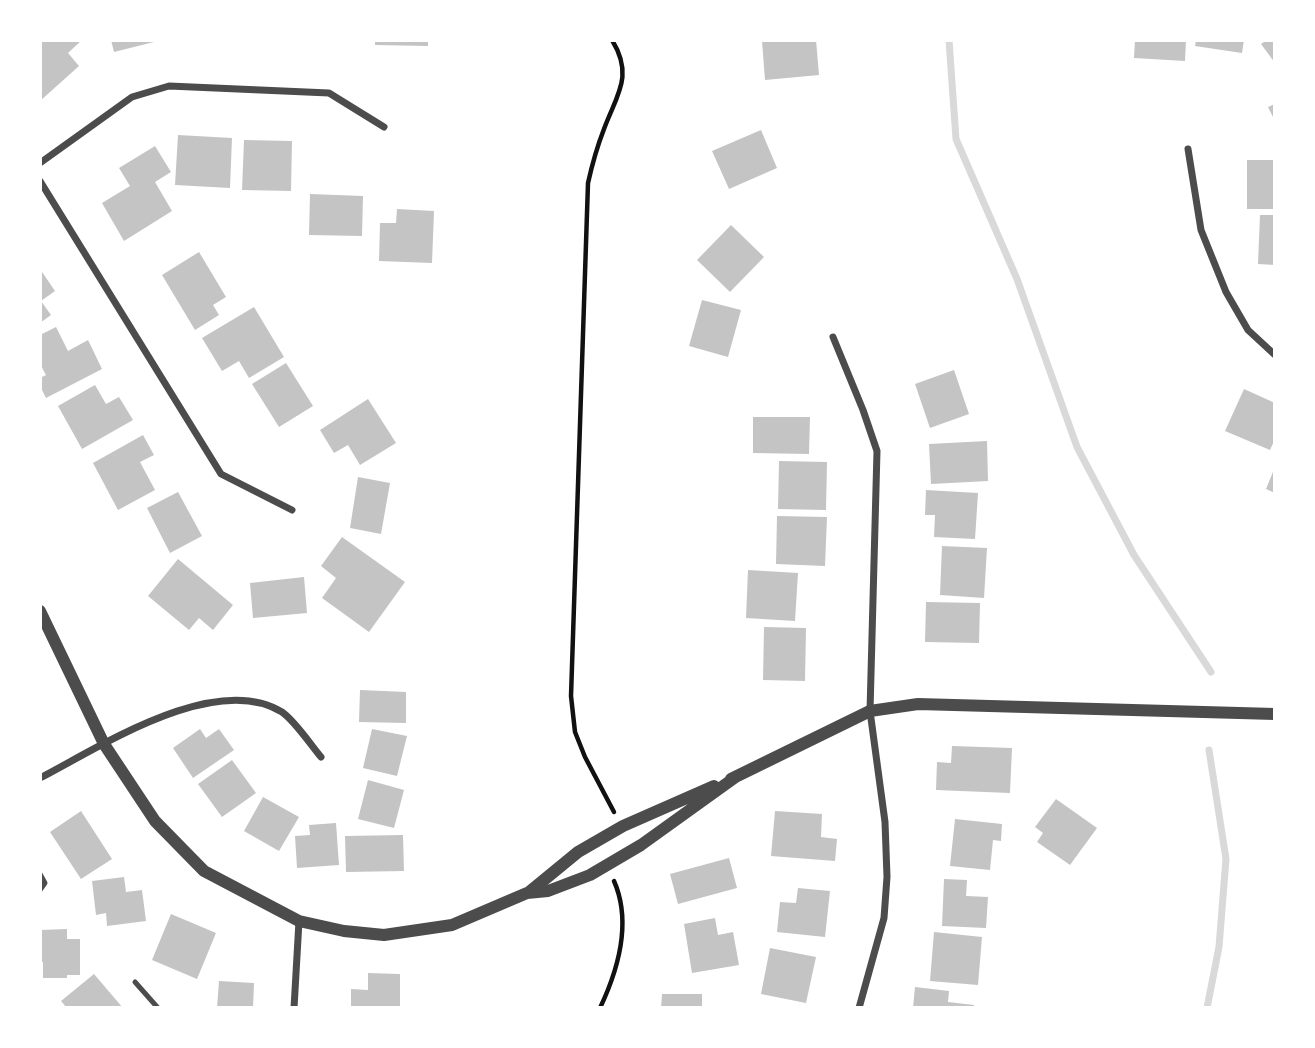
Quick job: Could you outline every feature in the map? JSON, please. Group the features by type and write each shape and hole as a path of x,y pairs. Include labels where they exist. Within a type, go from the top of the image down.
{"street":[{"path":"40,163 132,97 169,86 328,93 384,127"},
{"path":"1188,149 1201,230 1226,292 1248,330 1275,355"},
{"path":"40,181 221,474 292,510"},
{"path":"833,337 877,451 870,711 886,822 887,877 884,918 859,1008"},
{"path":"40,611 104,744 155,821 204,871 299,921 344,931 384,935 452,925 527,893 578,852 623,826 737,776 870,711 918,704 1275,714"},
{"path":"40,778 179,709 210,701 254,702 282,713 321,757"},
{"path":"527,893 548,891 590,875 641,845 737,776"},
{"path":"294,1008 299,921"}],"lane":[{"path":"40,874 45,883 40,890"},
{"path":"135,982 159,1008"}],"path":[{"path":"612,40 623,64 622,88 597,148 588,183 570,696 575,732 585,757 616,815"},
{"path":"600,1008 611,985 620,955 618,891 612,875"}],"building":[{"path":"40,40 82,40 68,53 79,66 40,101"},
{"path":"111,40 157,40 158,41 114,52"},
{"path":"375,40 428,40 428,46 375,45"},
{"path":"764,40 816,40 819,75 765,80"},
{"path":"1135,40 1186,40 1185,61 1134,58"},
{"path":"1196,40 1244,40 1242,53 1195,46"},
{"path":"1267,40 1275,40 1275,63 1261,44"},
{"path":"1275,104 1275,121 1268,107"},
{"path":"761,130 777,168 729,189 712,151"},
{"path":"178,135 232,138 230,188 175,185"},
{"path":"244,140 292,141 291,191 242,190"},
{"path":"155,146 171,172 155,182 172,211 124,241 102,203 130,186 119,168"},
{"path":"1247,160 1275,160 1275,209 1247,209"},
{"path":"310,194 363,196 362,236 309,235"},
{"path":"397,209 434,211 432,263 379,261 380,223 396,223"},
{"path":"1260,215 1275,215 1275,265 1258,264"},
{"path":"731,225 764,257 730,292 697,260"},
{"path":"199,252 226,297 213,305 219,315 195,330 162,275"},
{"path":"40,269 55,291 41,301 51,315 40,323"},
{"path":"702,300 741,310 728,357 689,346"},
{"path":"254,307 284,357 249,378 239,361 222,371 202,338"},
{"path":"56,327 68,351 88,340 102,369 46,398 40,386 40,378 46,375 40,364 40,335"},
{"path":"286,363 313,406 279,427 252,384"},
{"path":"954,370 969,414 930,428 915,384"},
{"path":"95,385 106,404 119,397 133,420 82,449 58,406"},
{"path":"1244,389 1275,403 1275,439 1270,450 1225,431"},
{"path":"368,399 396,443 360,465 348,445 334,453 320,430"},
{"path":"753,417 810,417 809,454 753,453"},
{"path":"143,435 154,455 140,462 155,490 118,510 93,463"},
{"path":"987,441 988,481 931,484 929,444"},
{"path":"779,461 827,462 826,510 778,509"},
{"path":"1275,467 1275,493 1266,489"},
{"path":"358,477 390,483 381,534 350,528"},
{"path":"926,490 978,493 975,539 934,537 935,515 925,515"},
{"path":"178,492 202,536 170,553 147,508"},
{"path":"777,516 827,517 825,566 776,564"},
{"path":"342,537 405,582 369,632 322,598 336,578 321,566"},
{"path":"942,546 987,548 984,598 940,595"},
{"path":"178,559 233,605 213,630 199,618 189,630 148,596"},
{"path":"748,570 798,573 795,621 746,618"},
{"path":"304,577 307,613 253,618 250,583"},
{"path":"926,602 980,603 979,643 925,642"},
{"path":"764,627 806,628 805,681 763,680"},
{"path":"360,690 406,692 406,723 359,722"},
{"path":"200,729 206,738 219,729 234,750 193,778 173,748"},
{"path":"372,729 407,736 397,776 363,768"},
{"path":"952,746 1012,748 1010,793 936,790 937,762 951,763"},
{"path":"232,760 256,793 222,817 198,784"},
{"path":"368,780 404,790 394,828 358,819"},
{"path":"263,797 299,817 279,851 244,831"},
{"path":"1056,799 1097,828 1070,865 1037,842 1043,833 1035,827"},
{"path":"81,811 112,859 81,879 50,832"},
{"path":"775,811 822,814 821,837 837,839 835,861 771,856"},
{"path":"955,819 1002,824 1001,841 993,840 990,870 950,866"},
{"path":"336,823 339,865 297,868 295,836 310,835 309,825"},
{"path":"403,835 404,871 346,872 345,836"},
{"path":"729,858 737,888 678,904 670,874"},
{"path":"124,877 126,892 142,890 146,921 107,926 106,913 96,915 92,881"},
{"path":"944,879 967,880 966,896 988,897 986,928 942,926"},
{"path":"798,888 830,891 825,937 777,932 780,902 796,903"},
{"path":"171,914 216,933 197,979 152,960"},
{"path":"715,918 718,935 733,932 739,965 692,973 684,924"},
{"path":"67,929 67,939 80,939 80,975 43,978 40,930"},
{"path":"934,932 982,937 978,985 930,981"},
{"path":"770,948 816,957 806,1003 761,994"},
{"path":"368,973 400,974 400,1006 351,1008 351,989 368,990"},
{"path":"94,974 123,1008 67,1008 61,1001"},
{"path":"219,981 254,983 253,1008 217,1008"},
{"path":"915,987 949,991 948,1002 974,1005 974,1008 913,1008"},
{"path":"662,994 702,994 702,1008 661,1008"}],"waterway":[{"path":"949,40 956,139 1017,279 1077,447 1134,555 1211,672"},
{"path":"1207,1008 1219,947 1226,859 1209,750"}]}
